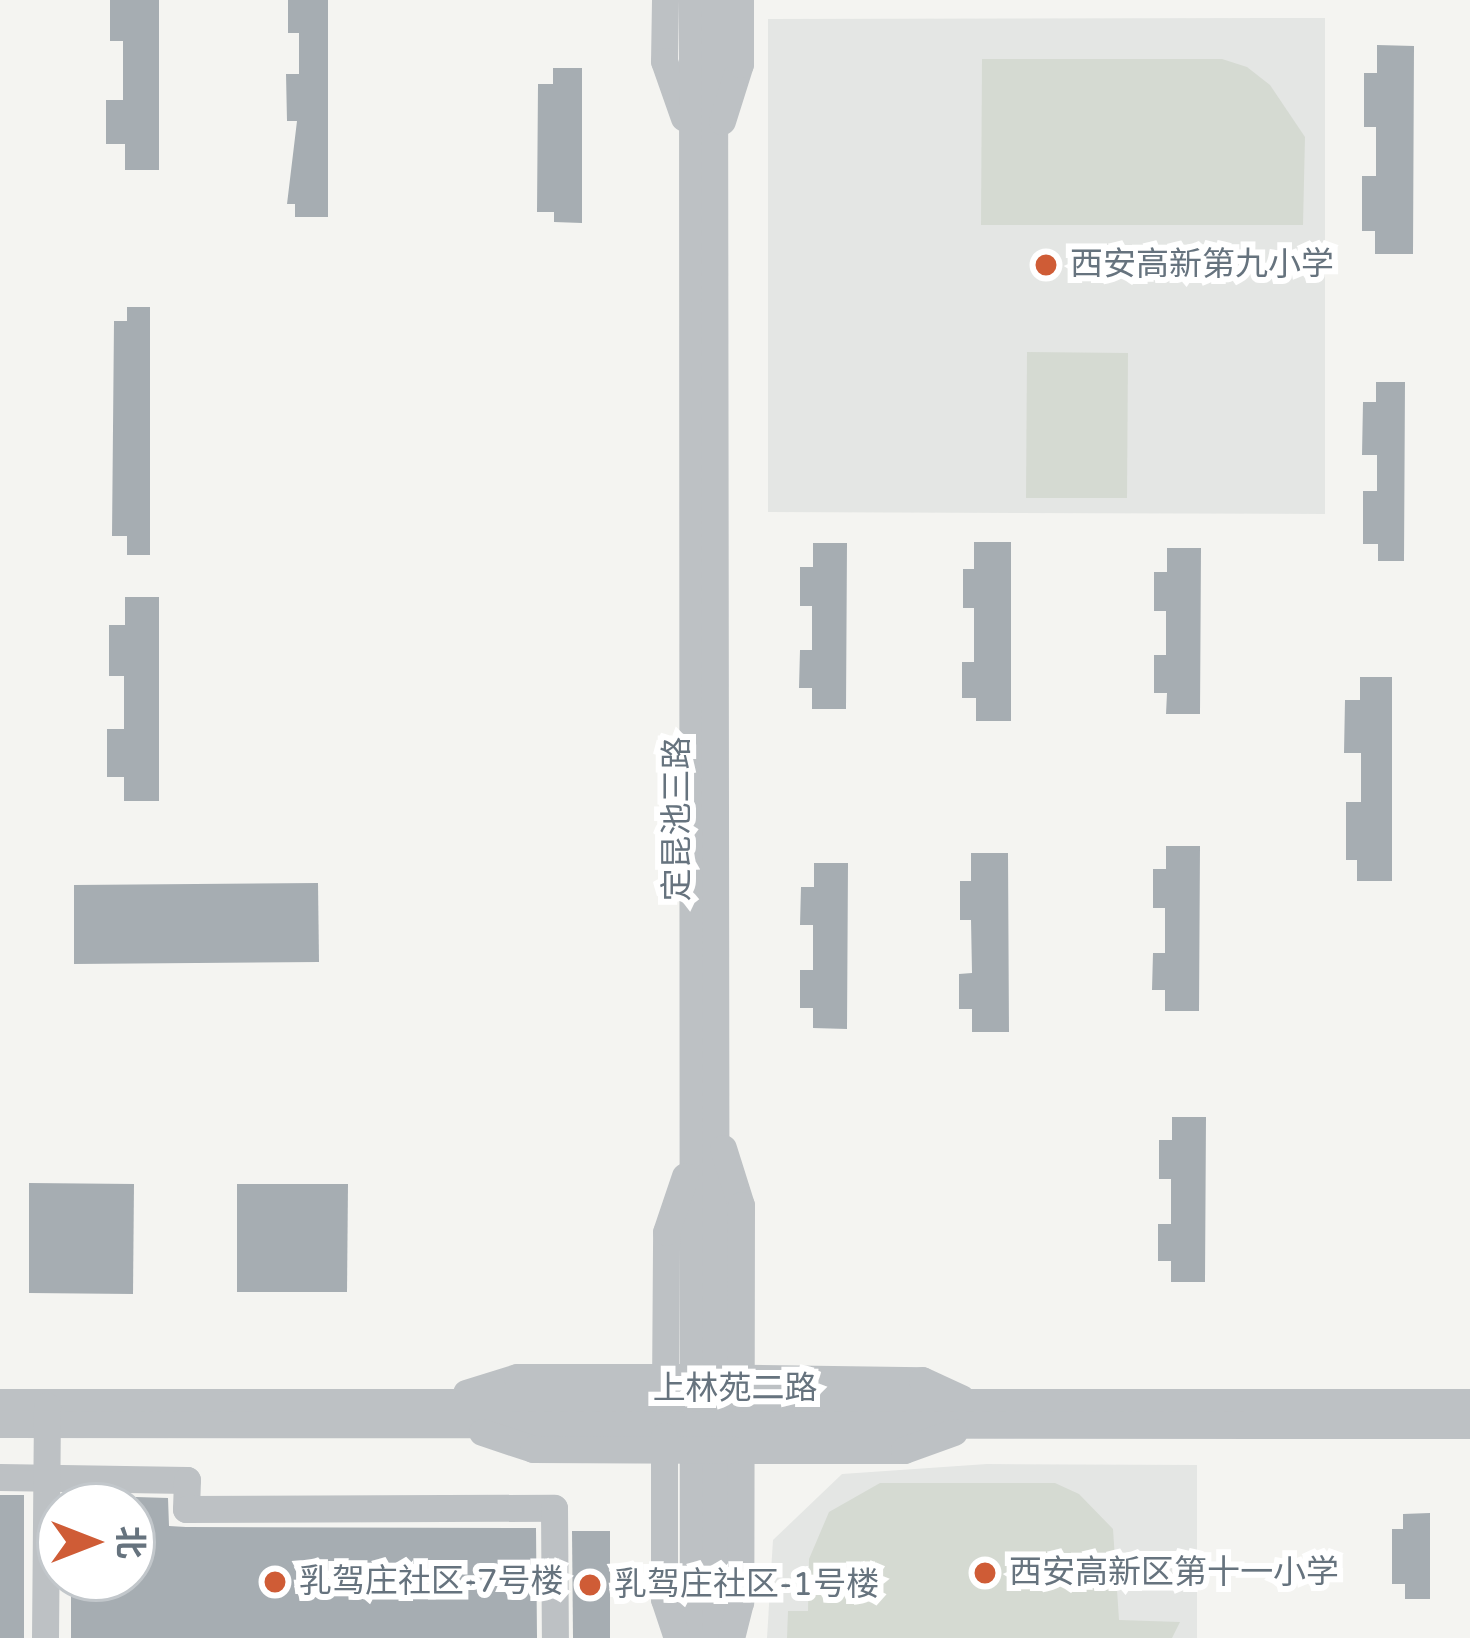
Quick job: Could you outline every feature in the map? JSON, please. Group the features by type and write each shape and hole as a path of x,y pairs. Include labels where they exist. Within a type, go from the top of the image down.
{"street":[{"path":"665,0 664,61 703,144"},
{"name":"定昆池三路","path":"692,0 703,144 715,1120 692,1638"},
{"name":"定昆池三路","path":"714,0 703,144 692,1155 716,1638"},
{"path":"703,144 740,64 740,0"},
{"path":"1430,1414 1470,1393"},
{"name":"上林苑二路","path":"0,1402 47,1413 461,1425 703,1413"},
{"name":"上林苑二路","path":"0,1424 47,1413 438,1402 703,1413 1430,1414 1470,1425"},
{"name":"上林苑二路","path":"1430,1414 1470,1402"},
{"path":"45,1638 47,1413"},
{"path":"703,1413 904,1450 973,1413"},
{"path":"677,1638 664,1599 703,1413"},
{"path":"703,1413 740,1602 731,1638"},
{"path":"1430,1414 1470,1439"},
{"path":"0,1477 187,1480 186,1509 554,1508 555,1638"}],"shaded area":[{"name":"西安高新第九小学","path":"1325,18 1325,514 768,512 768,19"},
{"path":"982,59 1222,59 1247,67 1270,85 1305,137 1303,225 981,225"},
{"path":"1027,352 1128,353 1127,498 1026,498"},
{"name":"西安高新区第十一小学","path":"987,1464 1197,1465 1197,1638 767,1638 773,1540 842,1474"},
{"name":"西安高新区第十一小学","path":"880,1483 1055,1483 1079,1494 1113,1529 1119,1620 1180,1622 1172,1638 787,1638 788,1611 808,1611 809,1559 829,1512"}],"building":[{"path":"110,0 159,0 159,170 125,170 125,144 106,144 106,100 123,100 123,41 110,41"},
{"path":"288,0 328,0 328,217 295,217 295,204 287,204 297,121 287,121 286,74 299,74 299,33 288,33"},
{"path":"1377,45 1414,46 1413,254 1375,254 1375,231 1362,231 1362,176 1376,176 1376,127 1364,127 1364,73 1377,73"},
{"path":"553,68 582,68 582,223 554,222 554,212 537,212 538,84 553,84"},
{"path":"127,307 150,307 150,555 127,555 127,536 112,536 114,321 127,321"},
{"path":"1376,382 1405,382 1404,561 1378,561 1378,544 1363,544 1363,491 1377,491 1377,455 1362,455 1363,402 1376,402"},
{"path":"974,542 1011,542 1011,721 976,721 976,698 962,698 962,662 974,662 974,608 963,608 963,569 974,569"},
{"path":"813,543 847,543 846,709 812,709 812,688 799,688 800,650 812,650 812,606 800,606 800,567 813,567"},
{"path":"1167,548 1201,548 1200,714 1166,714 1167,693 1154,693 1154,655 1166,655 1166,611 1154,611 1154,572 1167,572"},
{"path":"125,597 159,597 159,801 124,801 124,777 107,777 107,729 124,729 124,676 109,676 109,625 125,625"},
{"path":"1360,677 1392,677 1392,881 1357,881 1357,860 1346,860 1346,802 1361,802 1361,753 1344,753 1345,700 1360,700"},
{"path":"1166,846 1200,846 1199,1011 1165,1011 1165,990 1152,990 1153,953 1165,953 1165,908 1153,908 1153,869 1166,869"},
{"path":"971,853 1008,853 1009,1032 972,1032 972,1009 959,1009 959,974 972,973 971,920 960,920 960,881 971,881"},
{"path":"814,863 848,863 847,1029 813,1028 813,1008 800,1008 800,970 813,970 813,925 800,925 801,887 814,887"},
{"path":"318,883 319,962 74,964 74,885"},
{"path":"1172,1117 1206,1117 1205,1282 1171,1282 1171,1261 1158,1261 1158,1224 1171,1224 1171,1179 1159,1179 1159,1140 1172,1140"},
{"path":"29,1183 134,1184 133,1294 29,1293"},
{"path":"237,1184 348,1184 347,1292 237,1292"},
{"path":"0,1495 24,1495 24,1638 0,1638"},
{"path":"156,1498 168,1498 169,1526 536,1528 537,1638 71,1638 71,1602 156,1602"},
{"path":"1430,1513 1430,1599 1405,1599 1405,1584 1392,1584 1392,1529 1403,1529 1403,1514"},
{"name":"乳驾庄社区-1号楼","path":"572,1531 610,1531 610,1638 573,1638"}],"place":[{"name":"西安高新第九小学","path":"1046,265"},
{"name":"西安高新区第十一小学","path":"985,1573"},
{"name":"乳驾庄社区-7号楼","path":"275,1582"},
{"name":"乳驾庄社区-1号楼","path":"590,1585"}]}
